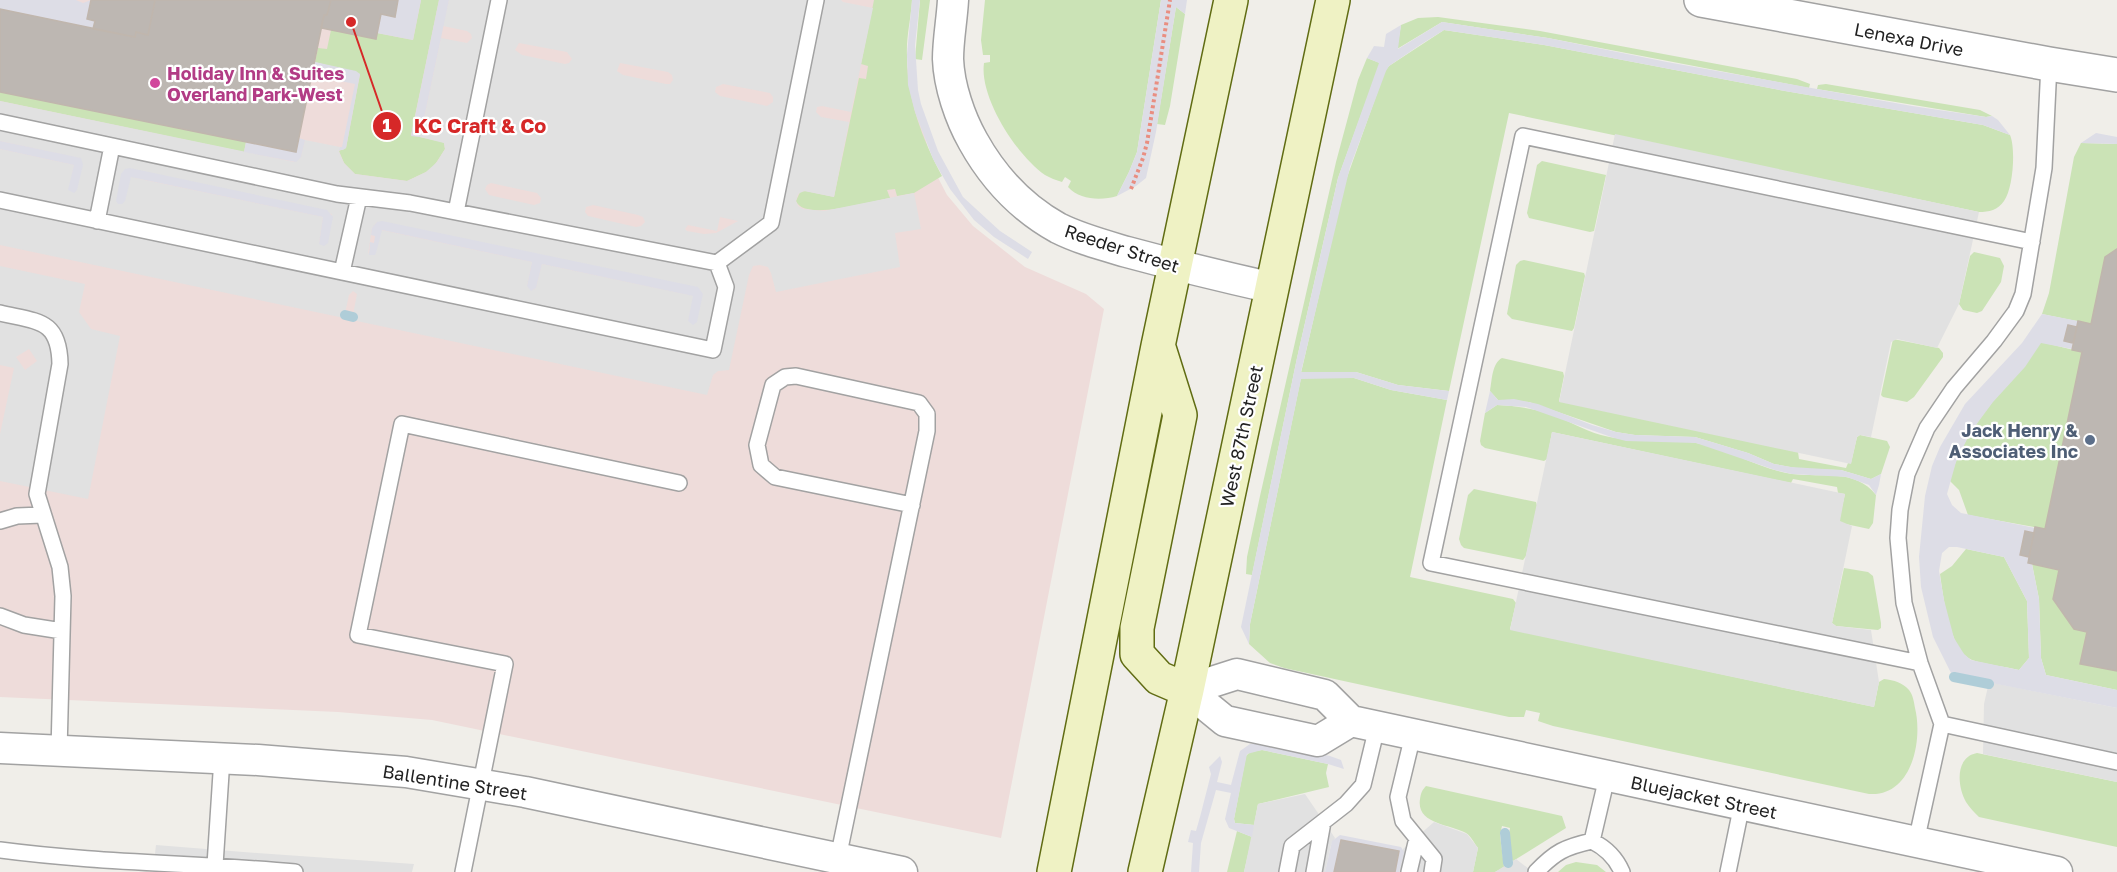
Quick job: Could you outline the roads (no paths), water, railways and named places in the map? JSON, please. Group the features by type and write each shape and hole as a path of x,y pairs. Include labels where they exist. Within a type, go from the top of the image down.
{"main road":[{"path":"1054,872 1158,346 1231,0"},
{"name":"West 87th Street","path":"1145,872 1187,690 1333,0"},
{"path":"1158,346 1180,415 1137,628 1137,654 1159,678 1187,690"}],"street":[{"name":"Reeder Street","path":"953,0 948,60 952,84 966,129 998,180 1027,206 1056,227 1080,238 1175,265 1273,288"},
{"name":"Lenexa Drive","path":"1701,0 2117,75"},
{"path":"1187,690 1237,674 1325,695 1364,724"},
{"path":"1187,690 1226,721 1318,741 1364,724"},
{"name":"Bluejacket Street","path":"1364,724 1743,804 2040,870"},
{"name":"Ballentine Street","path":"0,748 222,758 406,772 525,792 837,865 902,872"}],"lane":[{"path":"456,212 500,0"},
{"path":"0,122 337,194 456,212 717,263 771,223 816,0"},
{"path":"1916,842 1942,724 1920,663 1904,603 1899,556 1900,510 1907,474 1927,428 1948,396 2016,311 2023,294 2044,168 2049,64"},
{"path":"1920,663 1431,563 1523,136 2032,242"},
{"path":"97,221 112,146"},
{"path":"342,272 359,196"},
{"path":"0,200 713,350 726,287 717,263"},
{"path":"0,314 47,325 60,347 60,364 37,494 60,567 63,596 59,751"},
{"path":"837,865 912,505 927,431 927,414 919,403 796,376 785,377 773,385 757,445 761,465 775,477 912,505"},
{"path":"463,872 505,664 357,635 402,424 679,483"},
{"path":"0,521 17,516 42,515"},
{"path":"0,616 24,624 62,631"},
{"path":"1287,872 1292,846 1346,804 1362,785 1364,724"},
{"path":"1942,724 2117,762"},
{"path":"1413,735 1398,797 1403,821 1434,860 1432,872"},
{"path":"215,865 222,758"},
{"path":"1592,841 1607,777"},
{"path":"1728,872 1743,804"},
{"path":"1314,872 1323,822"},
{"path":"1409,872 1417,838"},
{"path":"1536,872 1549,858 1568,846 1592,841 1603,846 1617,861 1622,872"},
{"path":"0,850 170,868 215,865 295,872"}],"waterway":[{"path":"345,315 353,317"},
{"path":"1954,677 1989,684"},
{"path":"1505,833 1508,863"}],"place":[{"name":"KC Craft & Co","path":"351,22"},
{"name":"Holiday Inn & Suites Overland Park-West","path":"155,83"},
{"name":"Jack Henry & Associates Inc","path":"2090,440"}]}
